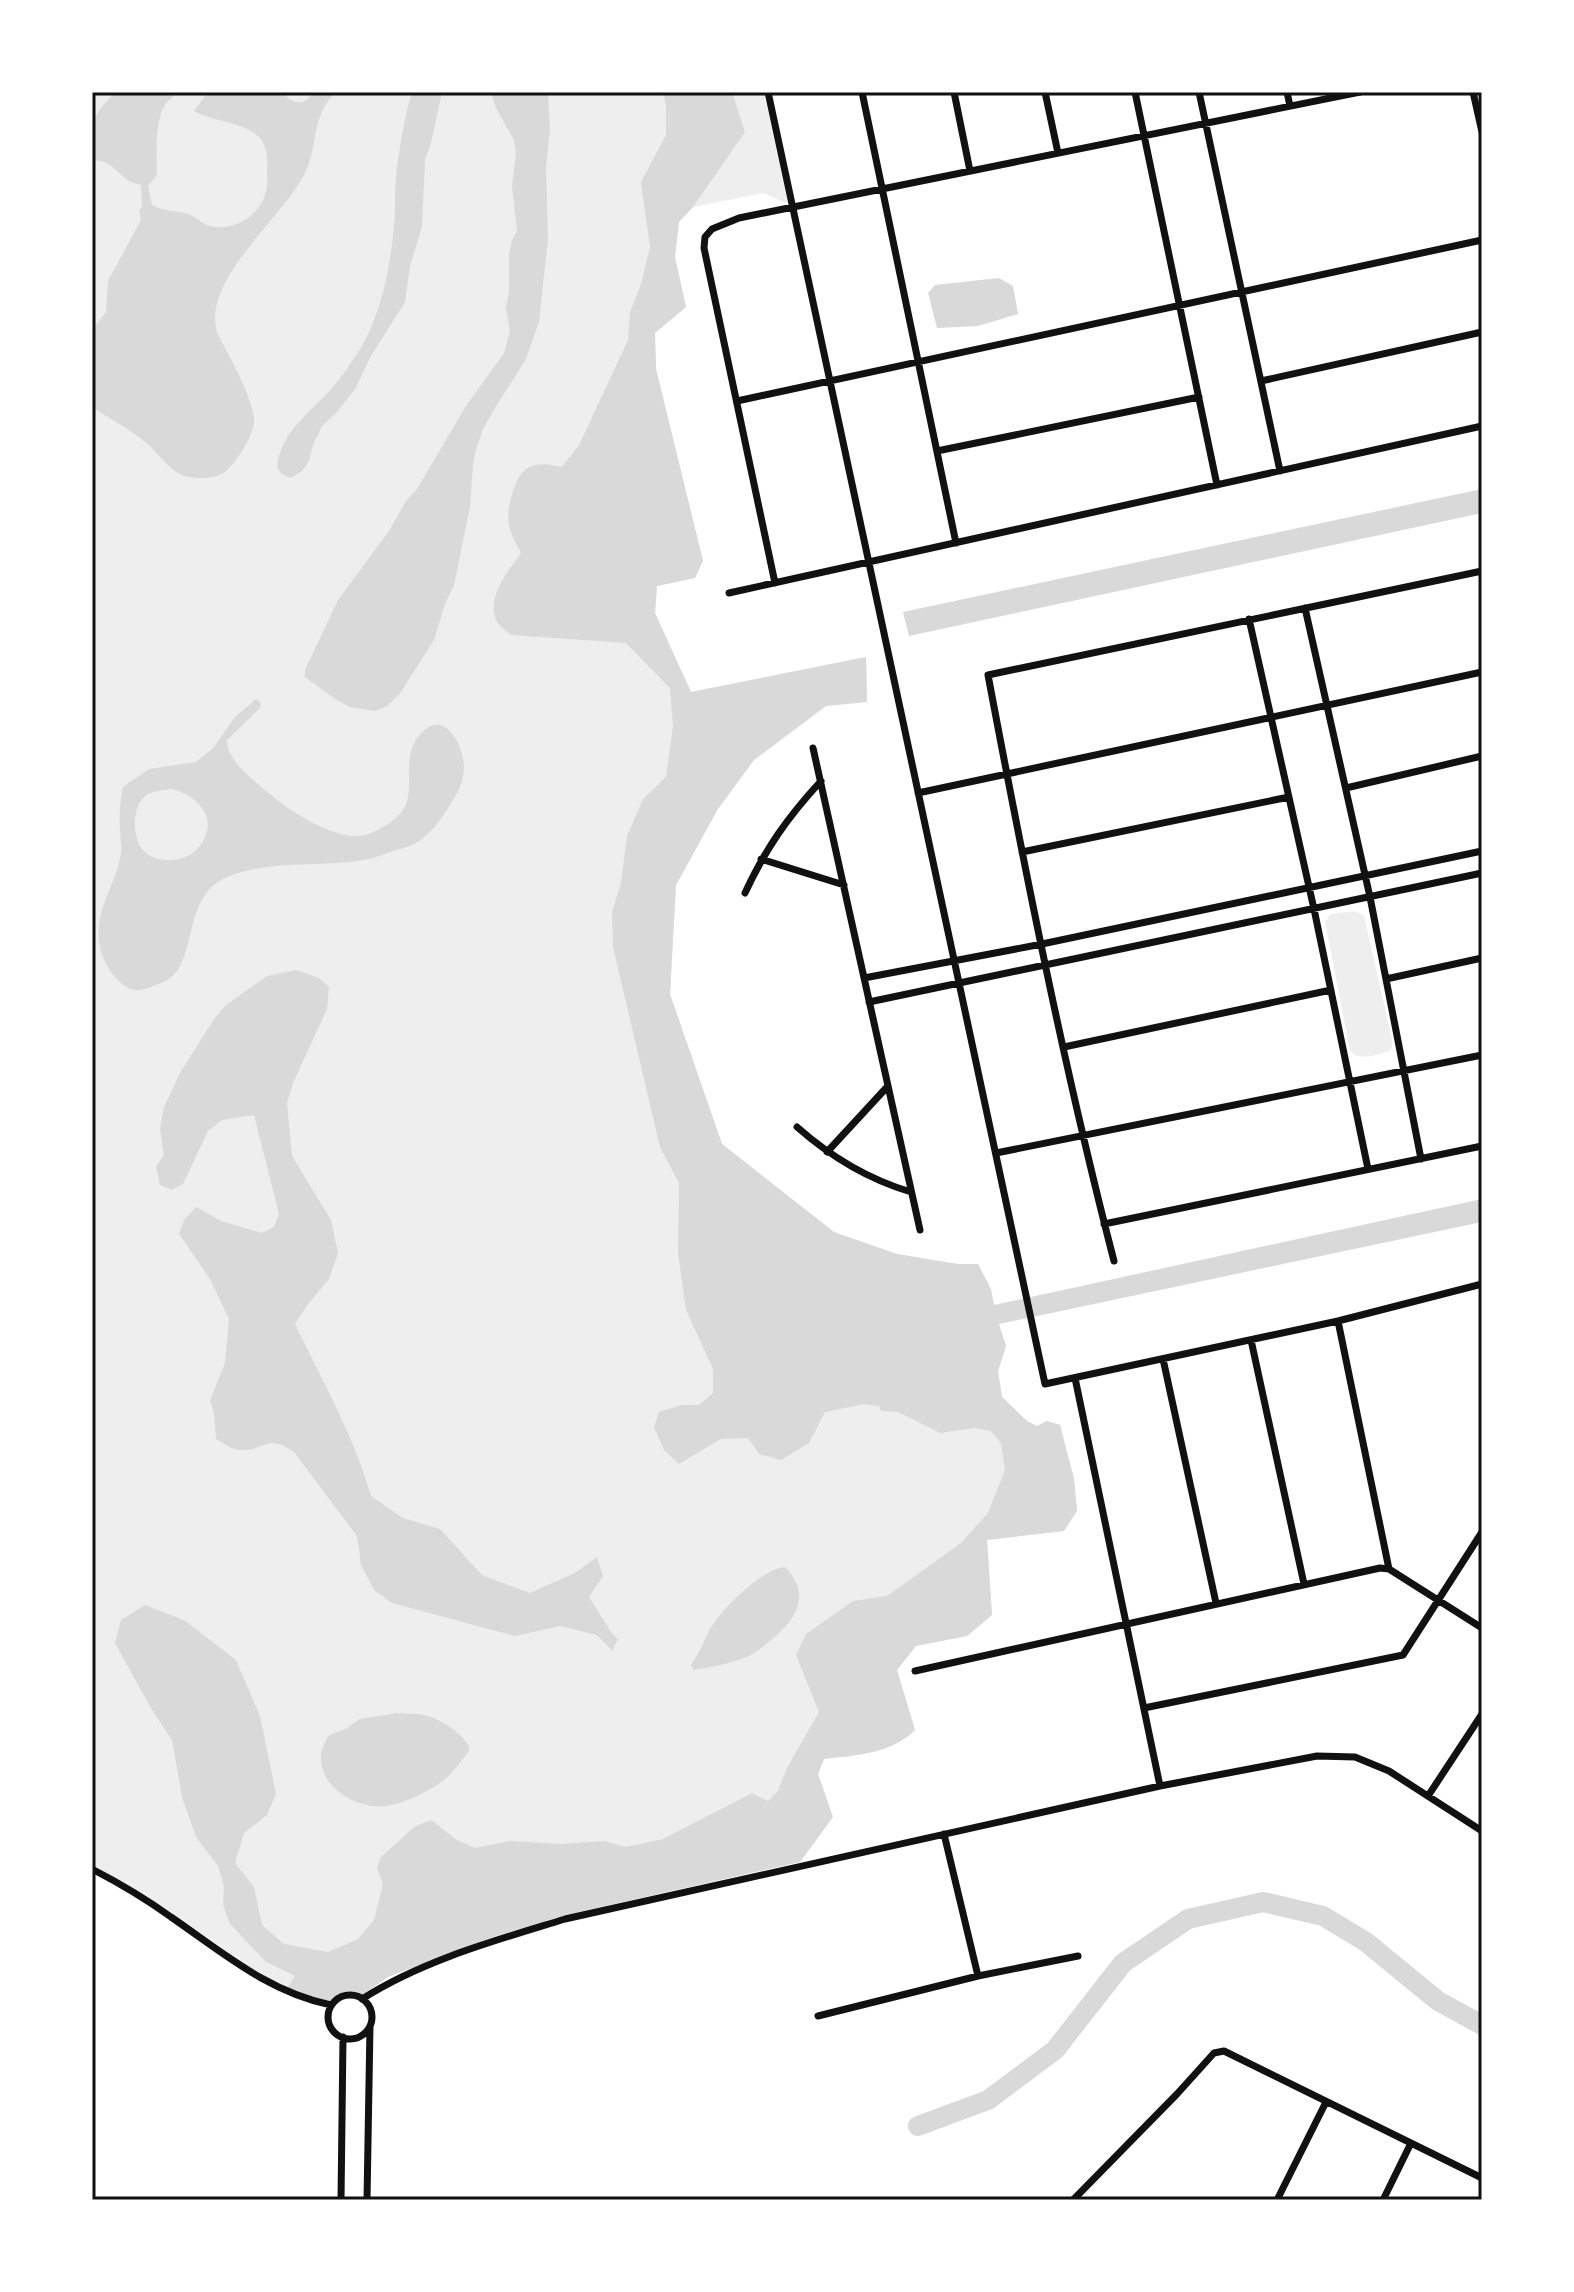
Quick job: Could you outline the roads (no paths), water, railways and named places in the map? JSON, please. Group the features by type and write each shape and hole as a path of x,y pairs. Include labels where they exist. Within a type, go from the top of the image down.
{"street":[{"path":"768,92 1045,1384 1338,1321 1482,1284"},
{"path":"862,92 956,543"},
{"path":"954,92 970,171"},
{"path":"1045,92 1058,153"},
{"path":"1135,92 1217,485"},
{"path":"1199,92 1280,471"},
{"path":"1287,92 1290,106"},
{"path":"775,583 704,248 705,237 712,229 739,218 1360,92"},
{"path":"1473,92 1482,132"},
{"path":"737,401 1482,240"},
{"path":"1261,381 1482,332"},
{"path":"937,451 1199,397"},
{"path":"729,593 1482,426"},
{"path":"1114,1261 1082,1136 988,675 1482,571"},
{"path":"1305,608 1370,897 1421,1159"},
{"path":"1249,619 1368,1169"},
{"path":"918,793 1482,672"},
{"path":"813,748 920,1230"},
{"path":"1346,788 1482,756"},
{"path":"745,893 780,828 821,781"},
{"path":"1022,852 1289,797"},
{"path":"864,978 1042,944 1482,851"},
{"path":"761,859 844,885"},
{"path":"869,1002 1482,873"},
{"path":"1386,979 1482,958"},
{"path":"1064,1047 1331,990"},
{"path":"996,1153 1482,1055"},
{"path":"827,1152 888,1086"},
{"path":"797,1127 827,1152 870,1177 911,1192"},
{"path":"1104,1224 1482,1146"},
{"path":"1338,1321 1389,1569"},
{"path":"1251,1340 1304,1584"},
{"path":"1163,1359 1216,1603"},
{"path":"1075,1378 1160,1786"},
{"path":"1144,1708 1403,1655 1482,1532"},
{"path":"915,1671 1368,1569 1389,1569 1482,1628"},
{"path":"1428,1796 1482,1714"},
{"path":"362,1999 391,1980 492,1942 565,1919 1160,1786 1317,1756 1355,1757 1389,1771 1482,1831"},
{"path":"944,1834 978,1976"},
{"path":"92,1869 172,1917 253,1975 289,1993 331,2005"},
{"path":"818,2016 978,1976 1078,1956"},
{"path":"367,2200 371,2011 362,1999 342,1996 328,2011 332,2030 343,2037 355,2038 370,2026"},
{"path":"341,2200 343,2037"},
{"path":"1073,2200 1214,2053 1224,2051 1482,2178"},
{"path":"1277,2200 1326,2102"},
{"path":"1383,2200 1411,2143"}],"waterway":[{"path":"918,2126 988,2100 1055,2050 1123,1963 1188,1919 1263,1902 1323,1916 1366,1942 1438,2001 1482,2025"}]}
